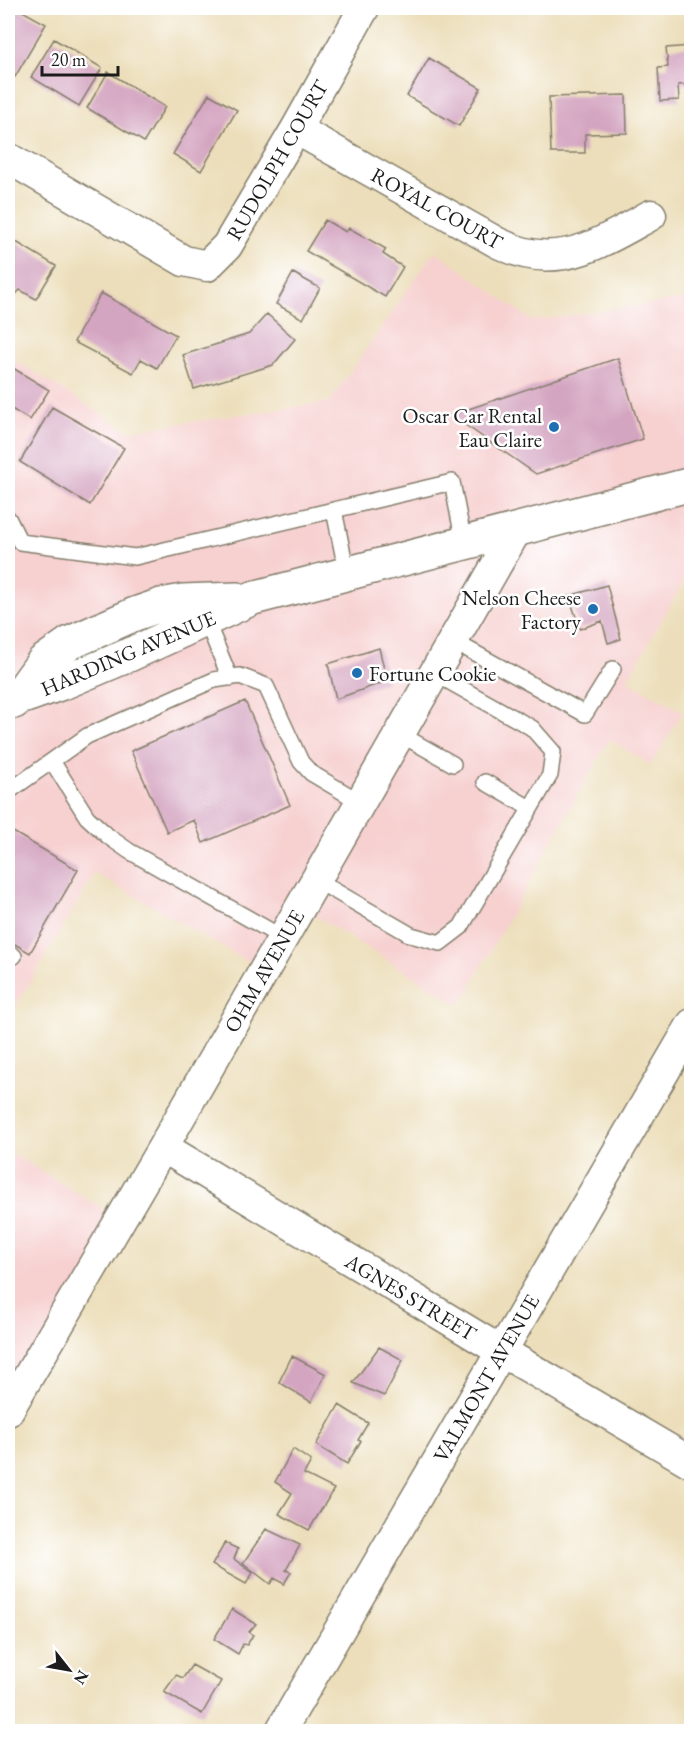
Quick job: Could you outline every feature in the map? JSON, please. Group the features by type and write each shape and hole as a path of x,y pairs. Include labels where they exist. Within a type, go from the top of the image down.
{"main road":[{"name":"HARDING AVENUE","path":"12,703 65,682 253,598 691,485"},
{"name":"HARDING AVENUE","path":"12,703 43,662 70,643 135,614 161,605 183,601 253,598"}],"street":[{"name":"RUDOLPH COURT","path":"8,158 184,261 207,266 227,246 364,8"},
{"name":"ROYAL COURT","path":"296,129 498,243 525,253 554,256 589,248 651,216"},
{"name":"OHM AVENUE","path":"8,1411 163,1147 517,529"},
{"name":"VALMONT AVENUE","path":"280,1731 692,1024"},
{"name":"AGNES STREET","path":"163,1147 692,1463"}],"lane":[{"path":"8,518 20,542 135,557 452,482 464,543"},
{"path":"334,510 347,573"},
{"path":"206,620 230,678"},
{"path":"453,641 585,714 613,669"},
{"path":"316,880 411,935 440,943 461,927 550,775 553,752 532,728 434,673"},
{"path":"8,792 87,736 214,680 240,676 266,686 302,762 311,774 360,802"},
{"path":"400,734 453,764"},
{"path":"52,761 87,817 109,837 129,851 283,938"},
{"path":"485,782 530,808"}],"shaded area":[{"path":"435,251 533,321 691,298 691,569 627,680 683,712 651,765 609,739 460,1005 301,907 264,971 95,873 8,1019 8,356 129,431 329,402"},
{"path":"8,1151 120,1219 26,1379 8,1368"}],"building":[{"path":"8,8 17,8 46,24 15,77 8,73"},
{"path":"54,39 102,68 79,106 31,77"},
{"path":"692,46 692,84 678,85 679,100 660,101 658,68 668,67 666,48"},
{"path":"429,58 481,88 459,126 407,96"},
{"path":"108,72 165,107 144,142 87,108"},
{"path":"209,94 237,110 201,171 173,154"},
{"path":"626,95 627,133 585,134 585,153 551,153 549,97"},
{"path":"325,220 346,232 349,228 386,249 383,254 403,267 385,297 306,251"},
{"path":"8,237 56,266 36,299 20,290 11,299 8,296"},
{"path":"293,273 320,288 303,319 276,304"},
{"path":"101,293 176,335 157,368 141,359 133,373 74,342"},
{"path":"267,314 295,339 273,365 194,389 183,355 249,334"},
{"name":"Oscar Car Rental Eau Claire","path":"618,358 643,439 536,474 451,415"},
{"path":"8,365 49,390 30,420 8,407"},
{"path":"52,407 124,448 90,505 20,462"},
{"name":"Nelson Cheese Factory","path":"607,585 621,639 608,643 602,621 580,629 569,596"},
{"name":"Fortune Cookie","path":"379,648 387,681 336,699 328,664"},
{"path":"245,701 290,805 203,843 194,820 167,832 131,751"},
{"path":"8,829 78,870 30,953 8,940"},
{"path":"379,1347 403,1360 384,1396 353,1383"},
{"path":"292,1356 326,1374 311,1402 279,1382"},
{"path":"339,1405 368,1423 358,1440 361,1441 347,1464 316,1445"},
{"path":"293,1449 311,1461 304,1474 334,1489 309,1530 279,1514 292,1493 275,1482"},
{"path":"266,1529 300,1545 286,1570 291,1572 284,1584 274,1578 270,1584 243,1563"},
{"path":"225,1543 238,1549 234,1559 253,1573 246,1584 212,1565"},
{"path":"232,1609 256,1624 249,1632 253,1635 247,1645 243,1644 238,1654 214,1639"},
{"path":"192,1665 221,1681 202,1714 164,1692 176,1675 183,1678"}],"place":[{"name":"Oscar Car Rental Eau Claire","path":"554,427"},
{"name":"Nelson Cheese Factory","path":"593,609"},
{"name":"Fortune Cookie","path":"357,673"}]}
